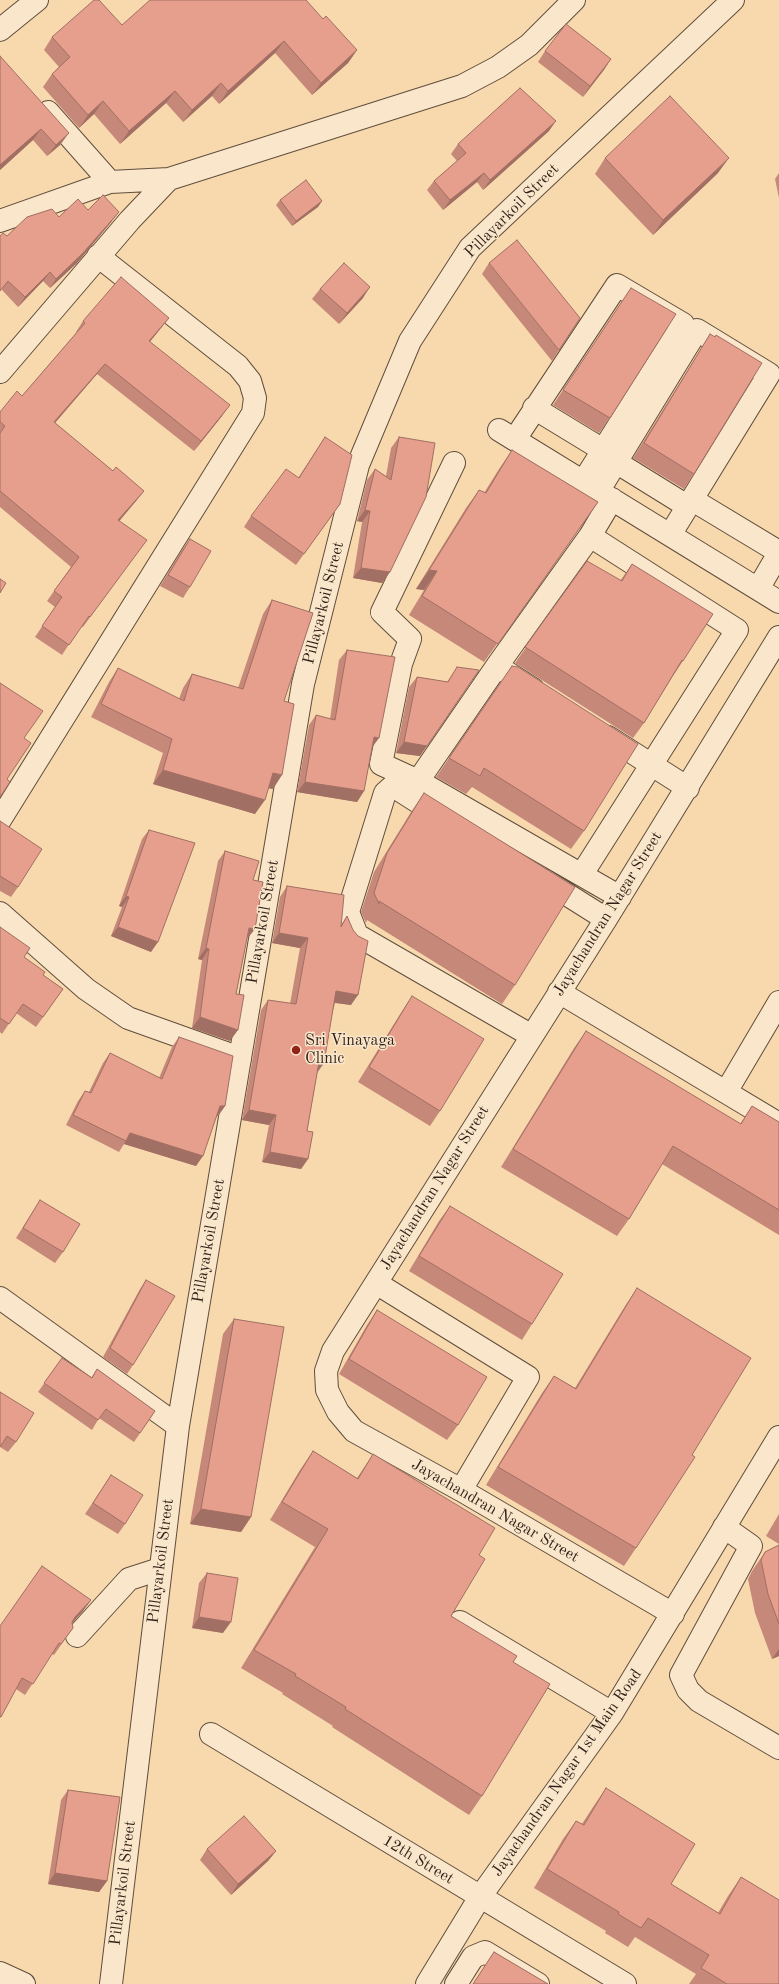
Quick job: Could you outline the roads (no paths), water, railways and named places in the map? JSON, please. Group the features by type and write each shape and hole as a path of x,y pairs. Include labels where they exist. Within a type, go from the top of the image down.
{"street":[{"path":"0,30 37,0"},
{"path":"0,221 110,182 168,179 462,86 498,67 529,45 574,0"},
{"name":"Pillayarkoil Street","path":"111,1984 178,1426 303,684 358,465 410,341 470,248 734,0"},
{"path":"37,99 110,182"},
{"path":"0,372 98,256 168,179"},
{"path":"0,820 253,413 255,398 250,381 238,366 98,256"},
{"path":"418,781 497,666 590,536 598,490 610,456 683,324 617,285 534,408 507,434 598,490 675,538 779,602"},
{"path":"610,456 697,330 769,374 675,538"},
{"path":"694,506 779,384"},
{"path":"534,408 610,456 694,506 779,553 758,589"},
{"path":"454,463 382,612 410,639 401,664 381,764 418,781 620,897"},
{"path":"582,874 737,630 590,536"},
{"name":"Jayachandran Nagar Street","path":"673,1614 461,1490 354,1430 338,1412 327,1390 326,1371 333,1351 620,897 779,638"},
{"path":"497,666 549,699"},
{"path":"594,728 688,788"},
{"path":"460,828 393,786 385,793 348,912 357,935 532,1036"},
{"path":"528,871 606,919"},
{"path":"0,913 86,989 128,1018 240,1058"},
{"path":"559,992 779,1124"},
{"path":"726,1092 779,1002"},
{"path":"376,1282 528,1377 461,1490"},
{"path":"0,1298 178,1426"},
{"name":"Jayachandran Nagar 1st Main Road","path":"428,1984 480,1898 612,1713 779,1437"},
{"path":"724,1527 751,1546 681,1675 688,1690 699,1701 779,1748"},
{"path":"77,1636 129,1579 160,1569"},
{"path":"460,1622 612,1713"},
{"name":"12th Street","path":"211,1734 480,1898 625,1984"},
{"path":"456,1984 473,1957 485,1952 538,1984"},
{"path":"0,1973 24,1984"}],"place":[{"name":"Sri Vinayaga Clinic","path":"296,1050"}]}
